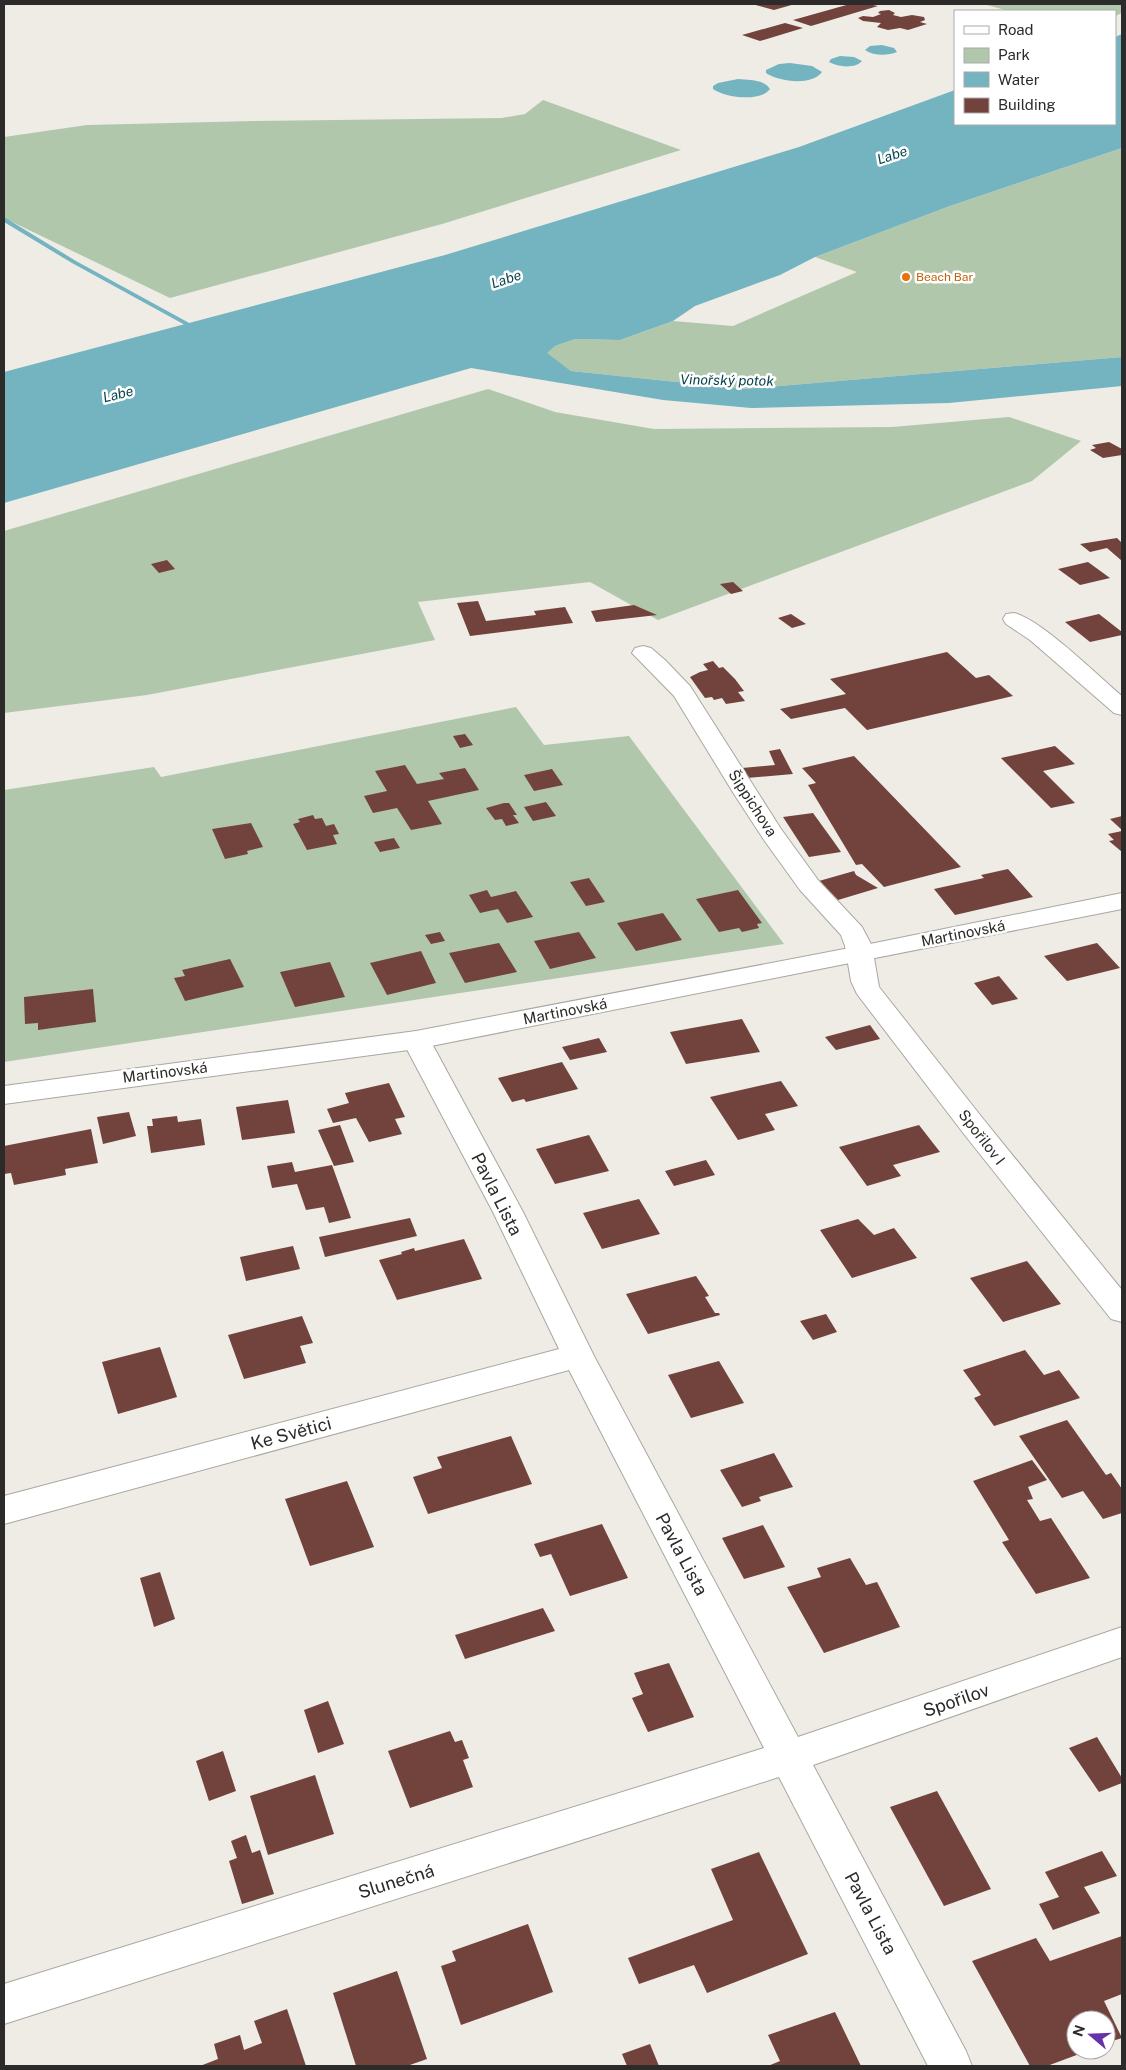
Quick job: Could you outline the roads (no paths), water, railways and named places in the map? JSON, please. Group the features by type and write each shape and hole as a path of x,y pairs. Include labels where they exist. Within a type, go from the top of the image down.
{"street":[{"path":"1014,619 1038,634 1122,708"},
{"name":"Šippichova","path":"643,653 663,668 684,692 715,740 728,766 752,804 808,884 853,933 860,954"},
{"name":"Martinovská","path":"4,1095 416,1040 1122,901"},
{"name":"Spořilov I","path":"860,954 861,975 866,988 974,1127 1122,1311"},
{"name":"Pavla Lista","path":"416,1040 508,1212 578,1356 951,2066"},
{"name":"Ke Světici","path":"4,1510 578,1356"},
{"name":"Spořilov","path":"789,1757 1122,1642"},
{"name":"Slunečná","path":"4,2004 789,1757"}],"water":[{"name":"Labe","path":"1122,34 1122,148 950,206 815,257 780,275 695,306 673,321 620,340 575,339 555,346 547,353 571,371 744,389 1122,357 1122,386 949,403 751,408 663,400 471,368 4,503 4,372 445,255 799,147 954,90 954,125 1116,125 1116,37"},
{"path":"882,45 894,48 897,52 881,55 865,50 870,46"},
{"path":"840,56 854,57 862,61 859,64 846,66 829,62 831,59"},
{"path":"790,63 812,66 822,72 811,79 803,81 779,79 766,73 766,70 779,64"},
{"path":"738,79 764,83 770,89 759,96 743,97 726,95 713,89 713,86 718,83"}],"waterway":[{"path":"4,219 74,262 198,330"}],"place":[{"name":"Beach Bar","path":"906,277"}],"water label":[{"name":"Vinořský potok","path":"727,380"}]}
